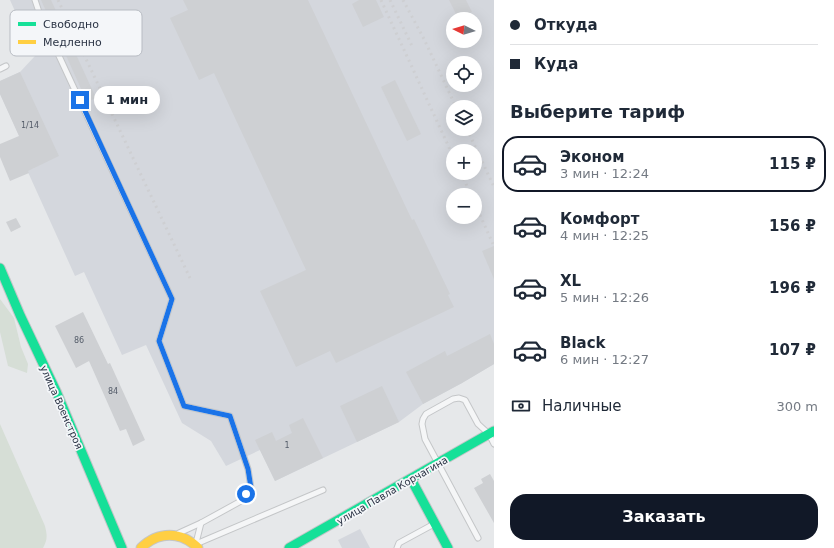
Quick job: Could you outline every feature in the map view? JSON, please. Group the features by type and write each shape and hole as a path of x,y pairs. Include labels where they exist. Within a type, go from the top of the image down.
{"street":[{"name":"улица Военстроя","path":"0,268 20,315 56,391 120,547"},
{"name":"улица Павла Корчагина","path":"289,548 491,433"},
{"path":"410,479 448,548"},
{"path":"120,547 132,542 175,535 186,538 196,546"},
{"path":"141,548 150,540"}],"lane":[{"path":"35,0 38,10"},
{"path":"59,56 172,299 159,341 184,406 230,416 248,469 251,488 241,501 201,523 175,535"},
{"path":"0,69 6,66"},
{"path":"478,538 425,439 422,424 423,419 426,414 453,400 459,398 465,400 478,424 491,433 494,444"},
{"path":"196,546 323,490"},
{"path":"196,546 201,523"},
{"path":"397,548 399,543 434,524"}],"shaded area":[{"path":"10,0 494,0 494,364 423,404 399,422 275,481 260,450 226,466 211,441 182,423 146,345 122,355 84,272 75,276 27,170 34,168 0,94 0,81 20,72 35,56 142,56 142,10 14,10"},
{"path":"0,299 14,318 21,347 28,364 27,373 8,366 0,332"},
{"path":"0,424 45,526 47,537 43,548 0,548"},
{"path":"360,529 370,548 342,548 338,540"}],"building":[{"path":"41,0 51,0 56,10 46,10"},
{"path":"183,0 308,0 412,220 414,219 450,294 448,295 454,307 336,363 330,351 296,367 260,291 306,270 214,73 199,80 170,18 188,10"},
{"path":"359,0 376,0 384,17 363,27 352,4"},
{"path":"449,0 466,0 472,12 455,12"},
{"path":"66,56 77,56 96,98 87,102"},
{"path":"20,72 59,156 28,171 29,173 10,181 0,157 0,144 19,136 0,94 0,81"},
{"path":"395,80 421,134 407,141 381,87"},
{"path":"16,218 21,227 11,232 6,222"},
{"path":"494,246 494,279 482,251"},
{"path":"83,312 108,364 110,363 145,440 133,446 126,429 120,431 89,361 76,368 55,326"},
{"path":"490,334 494,344 494,364 423,404 406,372 445,351 447,356"},
{"path":"382,386 399,422 357,442 340,406"},
{"path":"303,418 323,458 275,481 255,440 272,432 276,441 292,433 289,425"},
{"path":"490,474 494,481 494,523 474,488 483,483 481,479"}],"railway":[{"path":"58,0 63,10"},
{"path":"381,0 447,144"},
{"path":"390,0 413,48"},
{"path":"403,0 424,39 453,100"},
{"path":"85,56 190,278"},
{"path":"470,136 494,187"},
{"path":"464,180 468,188"},
{"path":"482,220 493,244"}],"traffic: fast":[{"path":"0,268 20,315 56,391 122,548"},
{"path":"289,548 494,431"},
{"path":"411,479 448,548"}],"traffic: slow":[{"path":"141,548 155,538 170,535 184,538 198,548"}],"route":[{"path":"80,100 172,299 159,341 184,406 230,416 248,469 251,488 246,494"}]}
